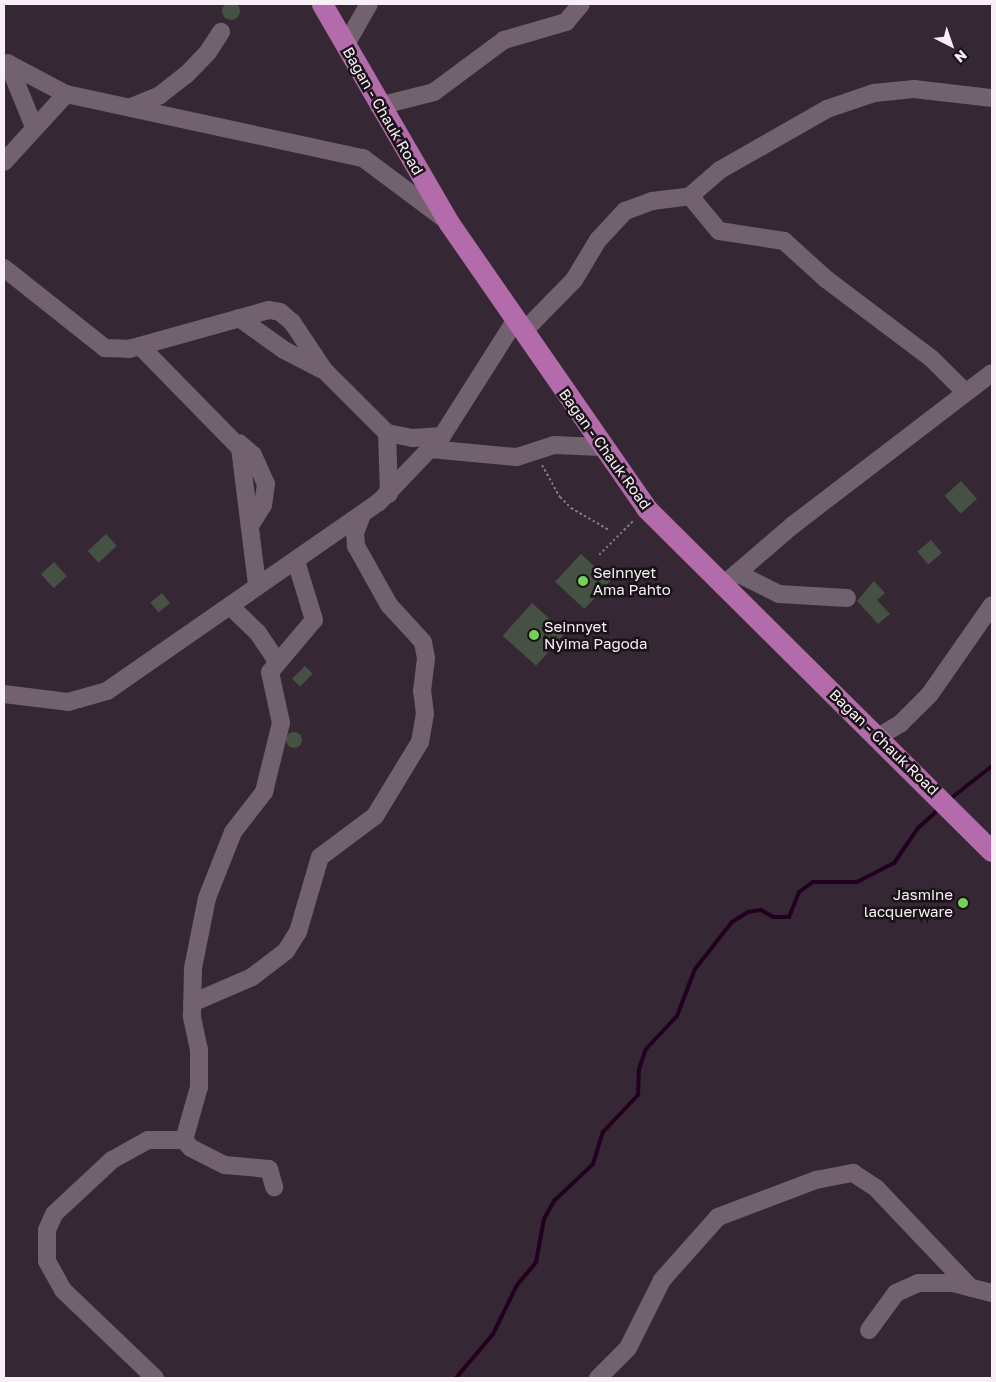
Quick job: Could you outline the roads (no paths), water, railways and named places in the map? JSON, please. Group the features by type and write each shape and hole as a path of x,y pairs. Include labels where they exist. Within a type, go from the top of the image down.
{"main road":[{"name":"Bagan - Chauk Road","path":"322,4 379,106 449,223 601,446 646,508 730,580 878,737 992,851"}],"street":[{"path":"345,46 368,4"},
{"path":"379,106 434,92 504,40 566,22 581,4"},
{"path":"131,107 172,86 208,52 221,32"},
{"path":"6,62 66,94 363,158 449,223"},
{"path":"6,62 34,127"},
{"path":"4,694 68,702 94,697 230,606 257,585 296,561 389,494 436,442 519,327 574,280 598,240 625,211 652,201 690,196 720,170 827,109 874,93 914,89 992,98"},
{"path":"4,162 66,94"},
{"path":"690,196 719,231 784,242 826,280 931,358 964,391"},
{"path":"4,268 96,343 106,348 140,346 269,310 280,312 292,322 324,370 387,433 517,457 554,445 601,446"},
{"path":"239,318 284,350 324,370"},
{"path":"140,346 229,434 243,460 257,585"},
{"path":"730,580 792,524 964,391 992,372"},
{"path":"387,433 389,494"},
{"path":"192,1003 252,977 286,952 298,932 320,857 375,816 420,742 425,714 422,692 426,658 423,642 389,606 356,546 355,533 362,514"},
{"path":"184,1140 200,1072 192,1003 193,968 207,898 233,832 264,792 277,744 280,723 268,681 278,661 308,631 314,620 296,561"},
{"path":"730,580 779,594 847,598"},
{"path":"878,737 900,724 930,694 992,605"},
{"path":"230,606 258,633 278,661"},
{"path":"155,1378 64,1290 47,1260 47,1230 54,1214 112,1160 148,1140 184,1140 191,1148 225,1165 269,1170 274,1187"},
{"path":"598,1378 628,1348 662,1280 718,1218 816,1180 853,1173 876,1188 971,1288"},
{"path":"869,1330 896,1293 918,1283 971,1288 992,1293"}],"waterway":[{"path":"950,799 992,766"},
{"path":"456,1378 493,1334 517,1285 536,1262 544,1219 554,1201 593,1164 603,1132 638,1095 639,1069 646,1049 677,1016 695,969 732,922 748,912 761,910 773,917 789,917 799,892 813,882 857,882 894,863 918,828 939,809"}],"place":[{"name":"Seinnyet Ama Pahto","path":"583,581"},
{"name":"Seinnyet Nyima Pagoda","path":"534,635"},
{"name":"Jasmine lacquerware","path":"963,903"}]}
